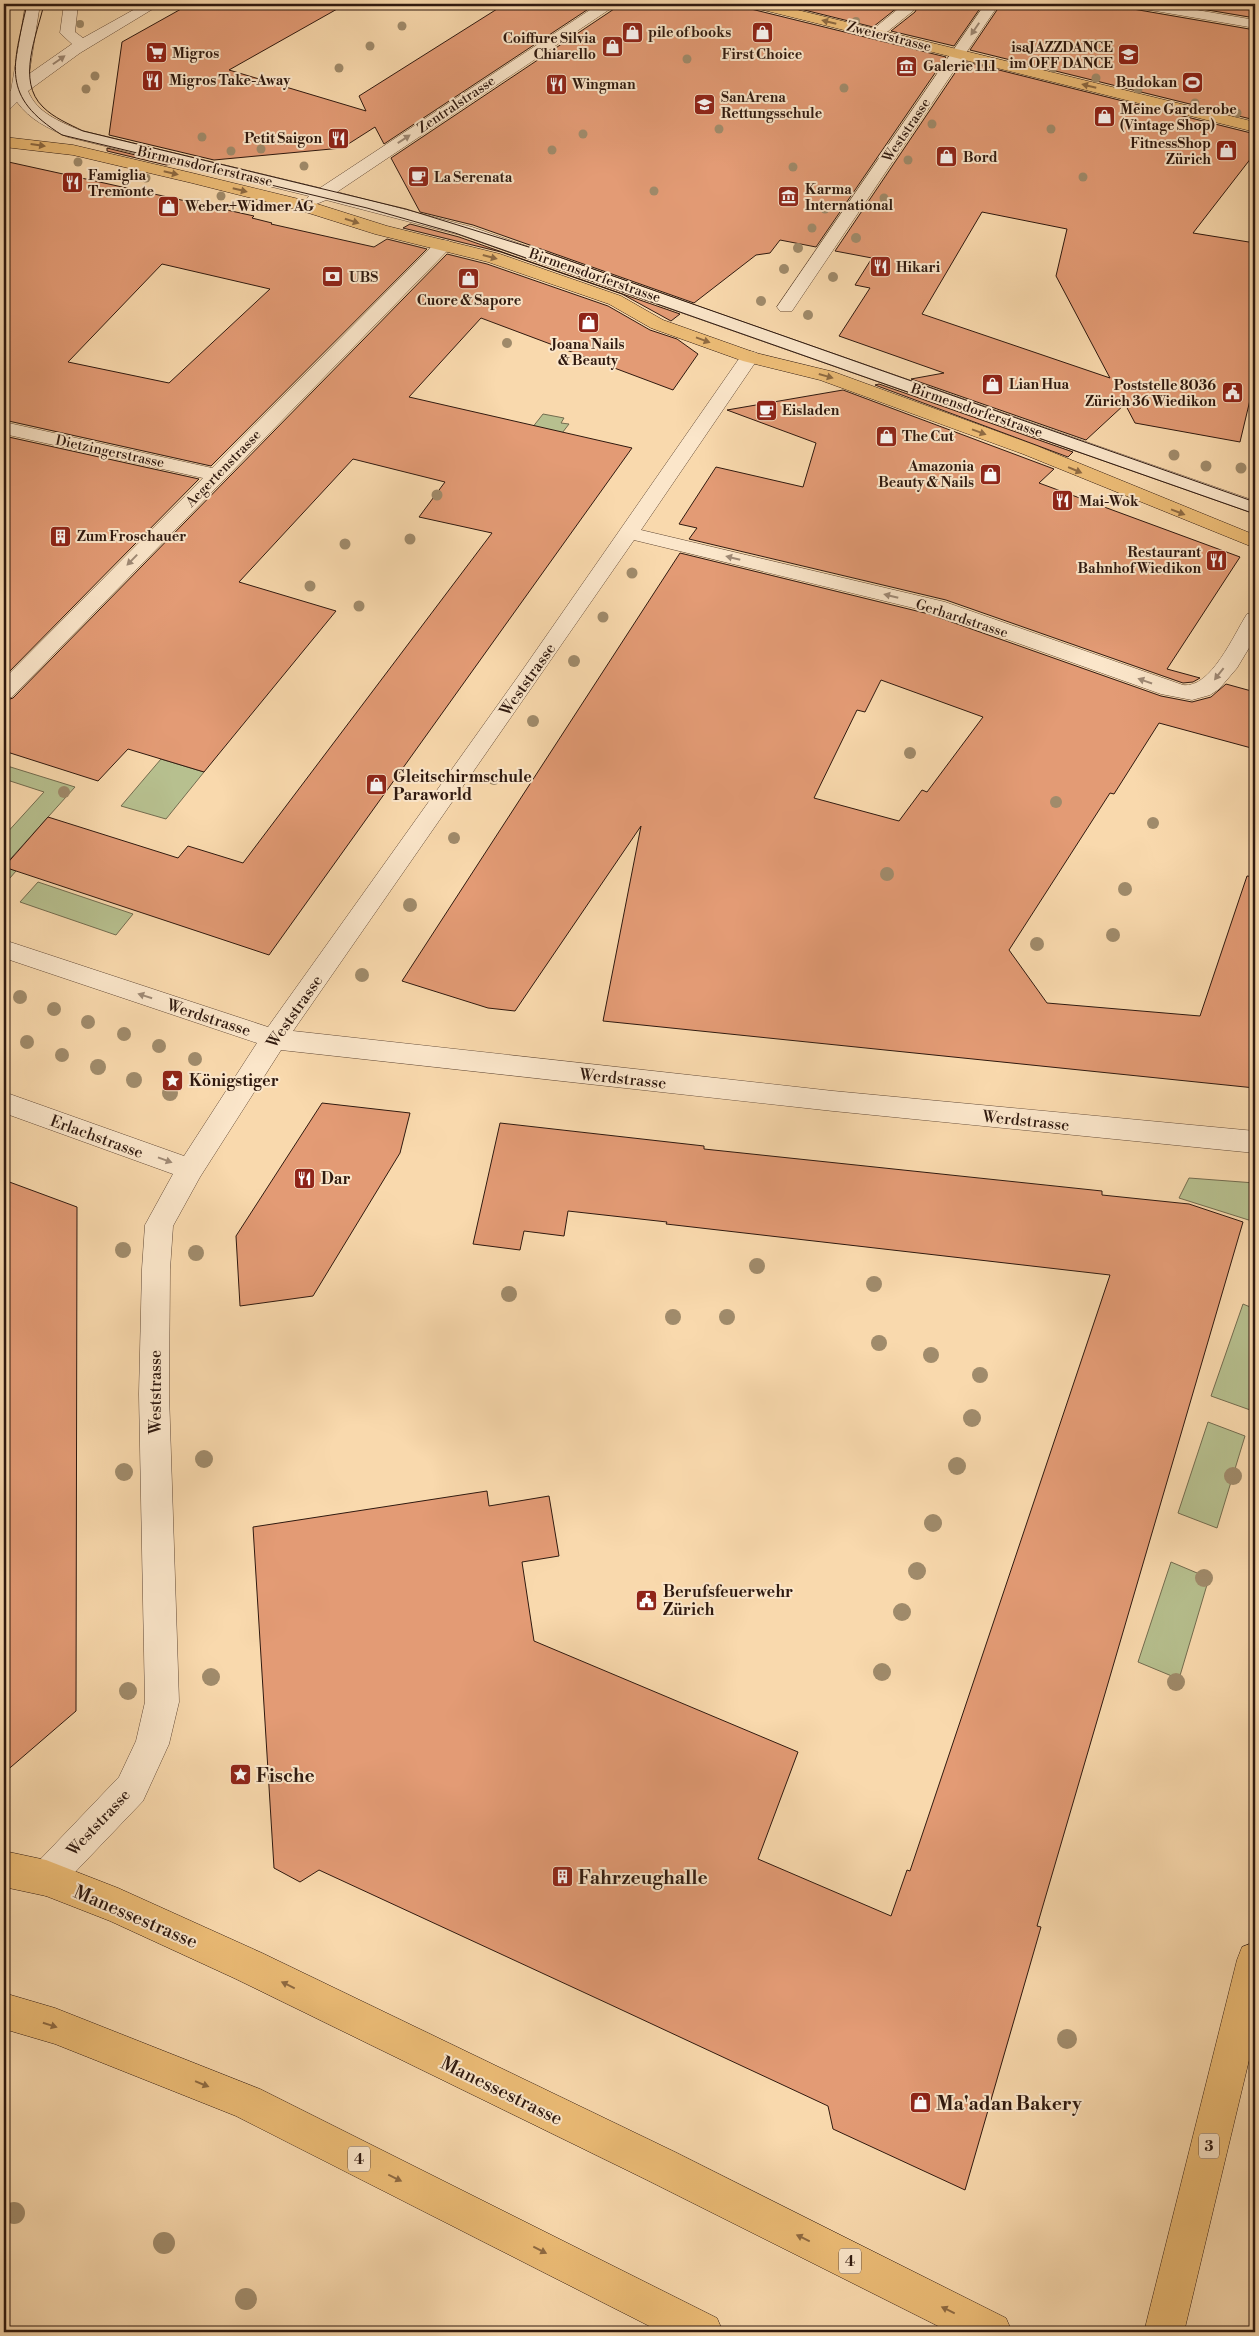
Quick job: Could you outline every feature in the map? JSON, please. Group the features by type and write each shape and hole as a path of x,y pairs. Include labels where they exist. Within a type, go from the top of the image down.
{"main road":[{"name":"Zweierstrasse","path":"756,4 1255,127"},
{"name":"Birmensdorferstrasse","path":"4,142 73,150 305,206 381,230 494,258 615,300 658,324 750,357 827,376 1030,450 1255,542"},
{"name":"Manessestrasse","path":"4,1868 46,1878 118,1906 249,1966 661,2166 992,2332"},
{"name":"3","path":"1164,2332 1255,1960"},
{"name":"4","path":"4,2011 55,2026 248,2102 703,2332"}],"street":[{"path":"4,106 19,89 34,4"},
{"path":"71,4 67,33 82,45"},
{"path":"4,95 19,89 82,45 154,4"},
{"name":"Zentralstrasse","path":"305,206 608,4"},
{"name":"Weststrasse","path":"786,307 992,4"},
{"path":"1138,4 1255,24"},
{"path":"877,33 908,8"},
{"name":"Birmensdorferstrasse","path":"19,89 28,106 46,121 74,134 401,213 517,248 1255,508"},
{"path":"73,150 115,144"},
{"name":"Aegertenstrasse","path":"4,692 215,475 443,245"},
{"name":"Weststrasse","path":"46,1878 131,1789 152,1744 162,1702 154,1394 156,1268 159,1226 190,1169 274,1039 629,533 750,357"},
{"name":"Dietzingerstrasse","path":"4,428 215,475"},
{"name":"Gerhardstrasse","path":"629,533 937,608 1169,689 1192,694 1211,685 1246,652 1255,619"},
{"name":"Werdstrasse","path":"4,950 274,1039 823,1100 1255,1142"},
{"name":"Erlachstrasse","path":"4,1102 190,1169"}],"green space":[{"path":"543,414 564,418 561,423 569,424 543,458 517,447"},
{"path":"161,759 204,772 166,819 121,806"},
{"path":"4,765 75,787 4,866 4,836 44,792 4,779"},
{"path":"4,866 16,871 4,885"},
{"path":"38,882 133,914 116,935 20,902"},
{"path":"1189,1178 1255,1183 1255,1222 1179,1198"},
{"path":"1243,1304 1255,1309 1255,1404 1253,1411 1211,1396"},
{"path":"1208,1422 1245,1436 1217,1528 1178,1513"},
{"path":"1171,1562 1209,1578 1179,1679 1138,1662"}],"building":[{"path":"190,4 346,4 229,70 366,111 359,96 505,4 596,4 384,144 375,127 342,148 214,160 109,135 122,42"},
{"path":"617,4 747,4 751,9 946,57 816,247 780,240 770,253 756,255 694,303 473,225 420,212 391,158 614,9"},
{"path":"780,4 902,4 873,27"},
{"path":"912,4 983,4 954,46 891,31 915,12 917,8"},
{"path":"1001,4 1129,4 1133,9 1255,30 1255,120 970,50"},
{"path":"1172,4 1255,4 1255,18"},
{"path":"963,61 1255,134 1255,153 1193,233 1255,243 1255,379 1240,442 1135,423 1125,404 1086,440 911,379 944,373 839,336 870,288 855,285 872,258 835,251","holes":["982,212 1067,229 1056,276 1110,378 922,314"]},
{"path":"107,148 172,164 166,165 107,151"},
{"path":"4,161 254,216 252,218 271,224 374,247 387,239 427,249 211,466 4,420","holes":["162,264 270,289 169,383 68,362"]},
{"path":"410,224 459,237 680,314 671,321 622,294 501,252 403,228"},
{"path":"447,254 487,264 608,306 650,330 677,339 698,354 673,390 481,318 409,397 632,448 269,955 4,867 48,817 178,858 188,846 243,863 492,533 419,517 445,482 353,459 239,582 336,611 204,772 128,749 98,781 4,751 4,701 13,698"},
{"path":"879,384 1073,452 1068,457 875,385"},
{"path":"843,390 1054,469 1039,483 1240,557 1167,669 1200,678 1193,682 1183,683 946,600 689,539 697,528 679,524 716,467 803,487 816,443 727,410"},
{"name":"Zum Froschauer","path":"4,436 199,479 4,677"},
{"path":"680,553 929,614 1161,696 1192,702 1211,697 1226,684 1255,692 1255,749 1159,723 1114,794 1110,793 1009,950 1047,1003 1200,1016 1247,876 1255,877 1255,1088 603,1021 641,826 515,1011 488,1008 402,981","holes":["881,680 983,717 927,792 922,790 899,821 814,798 857,710 865,712"]},
{"path":"322,1103 410,1113 400,1153 313,1296 240,1306 236,1236"},
{"path":"500,1123 704,1146 704,1149 1102,1191 1102,1195 1189,1204 1243,1222 1037,1926 1041,1927 965,2190 833,2129 828,2106 319,1870 300,1882 274,1868 253,1527 487,1491 489,1506 549,1496 559,1556 522,1562 534,1641 798,1752 758,1859 891,1916 907,1870 910,1871 1110,1275 568,1211 564,1236 524,1231 520,1250 473,1244"},
{"path":"4,1180 77,1207 76,1711 4,1773"}],"tram line":[{"path":"27,4 16,63 16,78 20,93 28,107 42,121 62,135 367,208 455,233 1255,514"},
{"path":"44,4 33,43 30,71 31,84 35,96 47,111 83,131 406,209 548,253 1255,502"}],"place":[{"name":"pile of books","path":"632,32"},
{"name":"First Choice","path":"762,32"},
{"name":"Coiffure Silvia Chiarello","path":"612,46"},
{"name":"Migros","path":"156,53"},
{"name":"isaJAZZDANCE im OFF DANCE","path":"1129,55"},
{"name":"Galerie 111","path":"907,66"},
{"name":"Migros Take-Away","path":"153,80"},
{"name":"Budokan","path":"1193,82"},
{"name":"Wingman","path":"556,84"},
{"name":"SanArena Rettungsschule","path":"705,105"},
{"name":"Meine Garderobe (Vintage Shop)","path":"1104,117"},
{"name":"Petit Saigon","path":"338,138"},
{"name":"FitnessShop Zürich","path":"1227,151"},
{"name":"Bord","path":"947,157"},
{"name":"La Serenata","path":"418,177"},
{"name":"Famiglia Tremonte","path":"72,183"},
{"name":"Karma International","path":"789,197"},
{"name":"Weber+Widmer AG","path":"169,206"},
{"name":"Hikari","path":"880,267"},
{"name":"UBS","path":"333,277"},
{"name":"Cuore & Sapore","path":"469,278"},
{"name":"Joana Nails & Beauty","path":"588,322"},
{"name":"Lian Hua","path":"993,384"},
{"name":"Poststelle 8036 Zürich 36 Wiedikon","path":"1232,393"},
{"name":"Eisladen","path":"766,410"},
{"name":"The Cut","path":"886,436"},
{"name":"Amazonia Beauty & Nails","path":"990,474"},
{"name":"Mai-Wok","path":"1063,501"},
{"name":"Zum Froschauer","path":"61,536"},
{"name":"Restaurant Bahnhof Wiedikon","path":"1217,560"},
{"name":"Gleitschirmschule Paraworld","path":"377,785"},
{"name":"Königstiger","path":"173,1080"},
{"name":"Dar","path":"305,1178"},
{"name":"Berufsfeuerwehr Zürich","path":"647,1600"},
{"name":"Fische","path":"240,1775"},
{"name":"Fahrzeughalle","path":"562,1877"},
{"name":"Ma'adan Bakery","path":"920,2103"}]}
